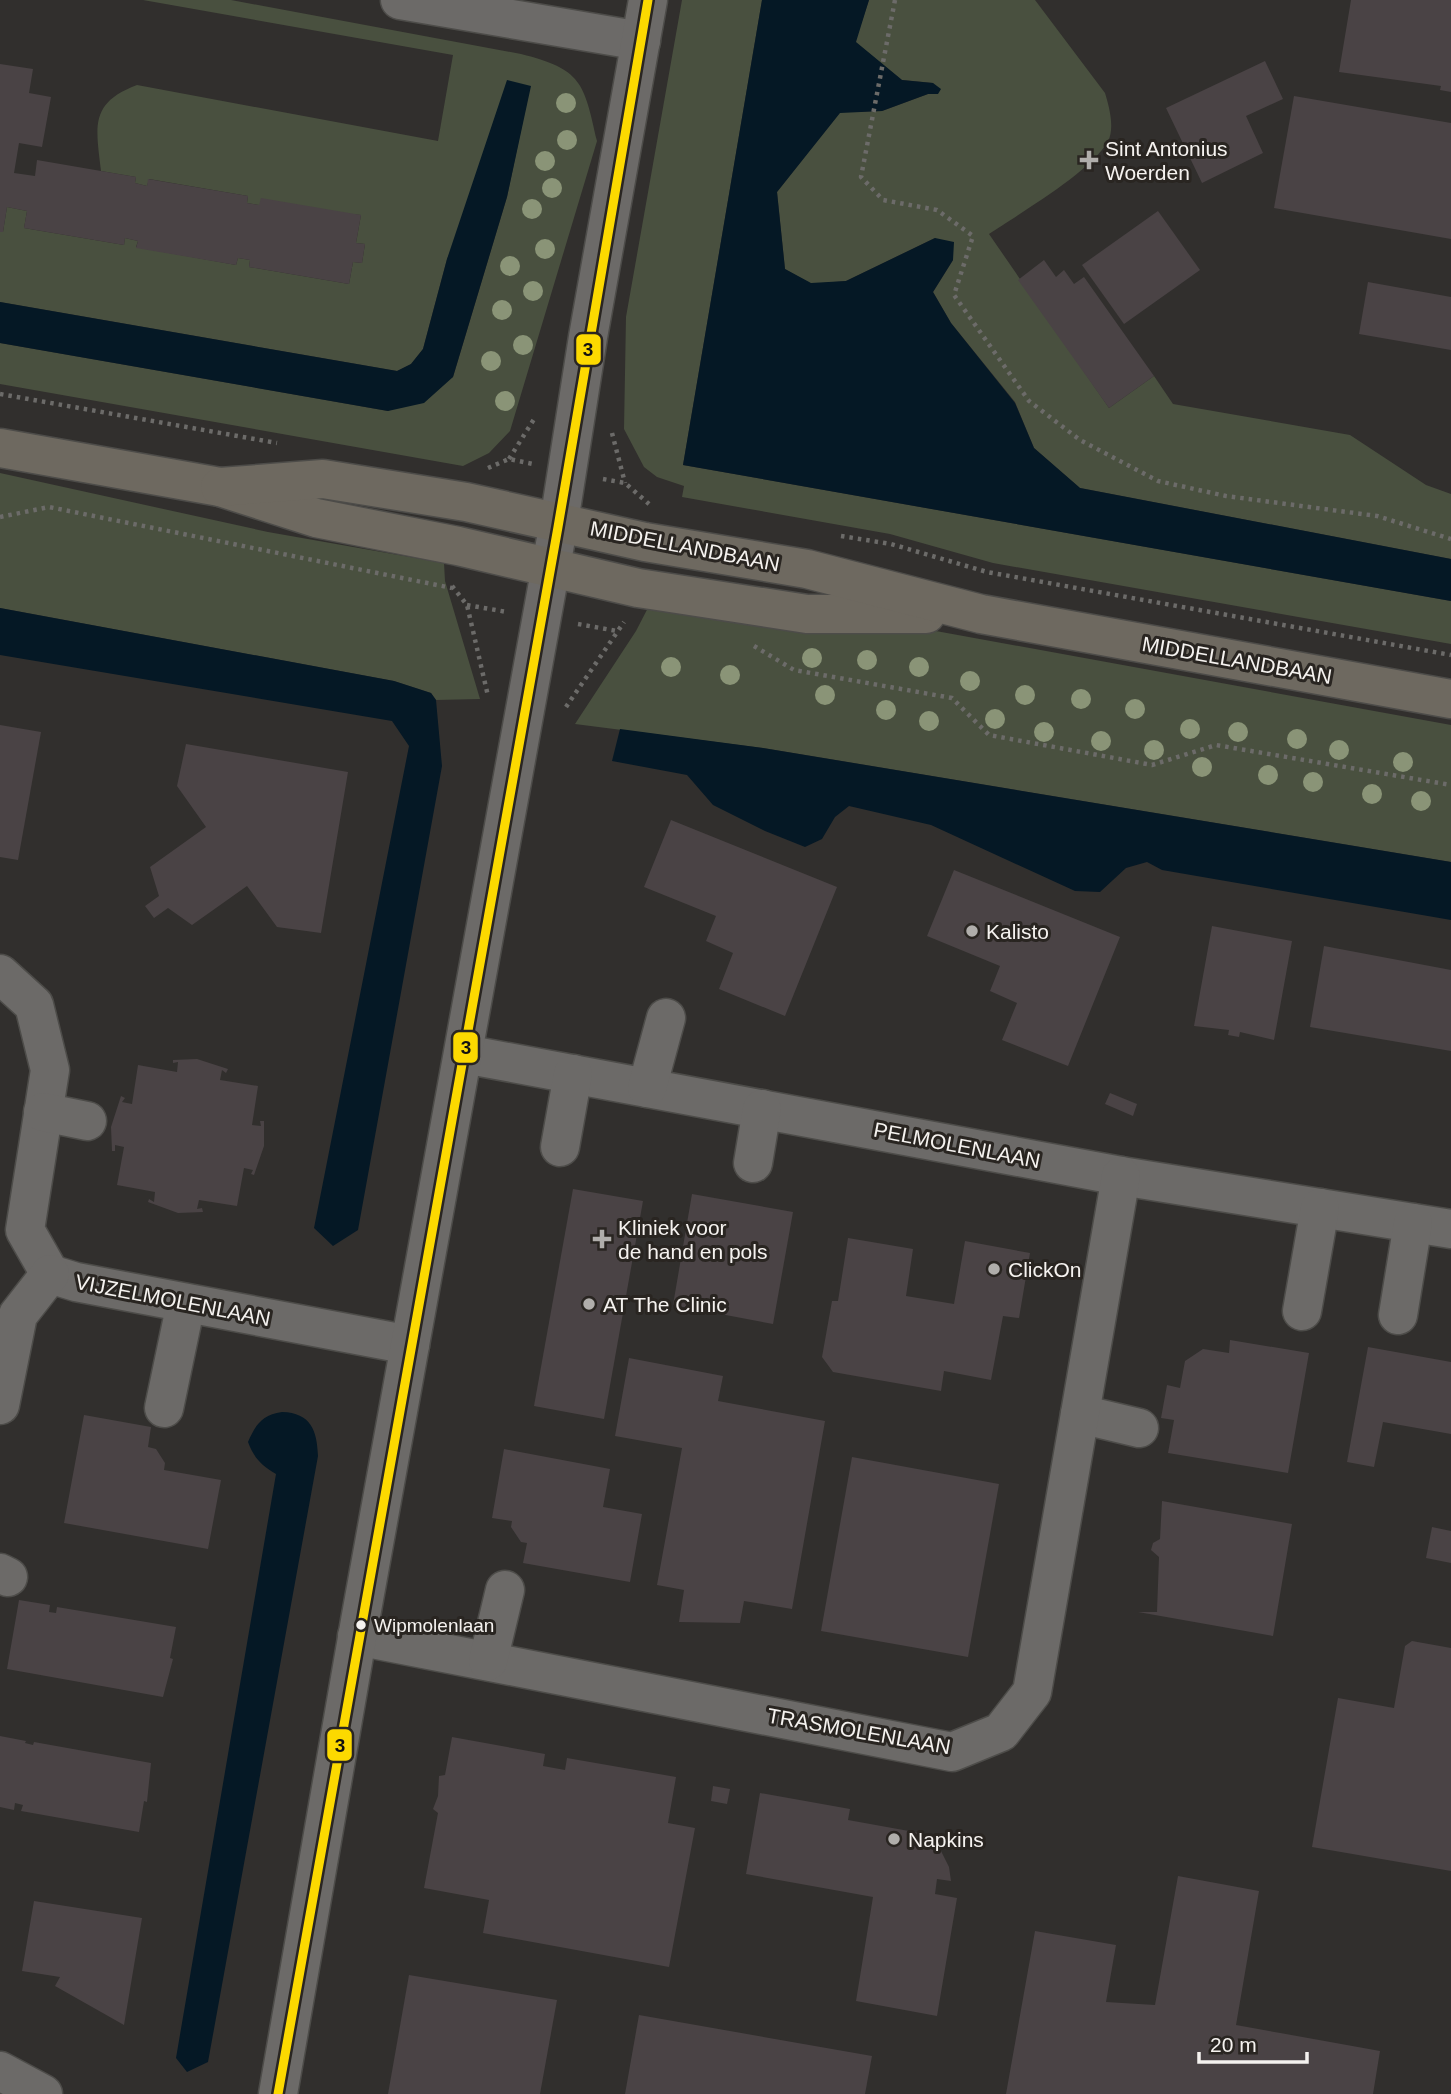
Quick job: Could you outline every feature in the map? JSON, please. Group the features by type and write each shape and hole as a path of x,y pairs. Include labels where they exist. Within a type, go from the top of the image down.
{"main road":[{"name":"MIDDELLANDBAAN","path":"0,448 220,487 316,518 458,546 638,588 807,614 981,614"},
{"name":"MIDDELLANDBAAN","path":"220,487 323,479 466,502 645,542 807,569 981,614 1451,699"}],"street":[{"path":"400,0 641,41"},
{"path":"278,2094 357,1636 551,568 588,337 648,0"},
{"name":"VIJZELMOLENLAAN","path":"0,974 34,1005 50,1070 25,1230 50,1274 76,1282 410,1345"},
{"path":"647,1088 666,1018"},
{"name":"PELMOLENLAAN","path":"464,1054 1121,1176 1451,1229"},
{"path":"560,1147 573,1074"},
{"path":"753,1163 762,1109"},
{"path":"43,1112 87,1121"},
{"name":"TRASMOLENLAAN","path":"357,1636 952,1752 1001,1732 1032,1692 1121,1176"},
{"path":"1303,1311 1320,1208"},
{"path":"1398,1315 1413,1223"},
{"path":"0,1405 9,1312 50,1274"},
{"path":"164,1408 186,1303"},
{"path":"1080,1414 1139,1428"},
{"path":"488,1661 505,1590"},
{"path":"0,2071 43,2094"}],"path":[{"path":"895,0 861,177 883,200 937,210 973,236 954,295 1029,401 1080,440 1158,481 1226,496 1377,516 1451,539"},
{"path":"645,542 650,504"},
{"path":"0,517 49,507 452,587 467,605 492,710"},
{"path":"452,587 458,546"},
{"path":"564,709 629,615 638,588"},
{"path":"746,641 794,670 952,698 989,735 1152,765 1216,746 1451,785"}],"green space":[{"path":"143,0 231,0 521,54 557,66 577,81 588,105 597,141 510,431 489,453 463,466 0,384 0,343 388,411 453,377 507,197 530,87 447,259 423,349 411,364 397,371 0,302 0,232 3,232 7,207 27,211 24,228 124,245 125,238 138,241 136,247 236,265 238,258 250,260 249,267 349,284 353,262 362,263 365,244 356,243 361,215 247,203 248,196 149,179 147,186 135,183 136,177 101,171 99,118 110,100 137,85 438,141 453,55"},
{"path":"682,0 762,0 683,465 1451,601 1451,644 993,563 890,534 682,497 684,486 657,477 644,467 624,429 626,317"},
{"path":"869,0 1035,0 1105,93 1111,130 1108,141 1099,153 1071,179 989,234 1109,408 1154,376 1173,404 1350,435 1426,485 1451,494 1451,559 1080,488 1034,448 1015,402 951,323 933,292 953,260 935,238 846,281 811,284 785,269 777,192 840,112 882,111 928,94 938,94 933,83 902,80 855,42"},
{"path":"0,473 268,532 444,563 445,581 480,699 436,700 431,693 394,681 0,608"},
{"path":"652,600 914,627 1451,725 1451,862 763,748 575,724 636,631"}],"water":[{"path":"762,0 869,0 856,42 902,80 933,83 941,89 938,94 928,94 882,111 840,113 777,192 785,269 811,283 846,281 935,238 954,242 953,260 933,292 951,323 1015,403 1034,448 1080,488 1451,559 1451,601 683,465"},
{"path":"507,80 531,86 507,197 453,377 424,403 388,411 0,343 0,302 397,371 411,364 423,349 447,259"},
{"path":"0,608 394,681 431,693 436,700 442,766 358,1230 333,1246 314,1228 409,746 392,721 0,655"},
{"path":"620,729 763,748 1451,862 1451,920 1162,870 1147,862 1126,868 1100,892 1075,891 931,825 849,806 835,817 822,839 805,847 713,805 687,775 612,761"},
{"path":"292,1413 306,1420 314,1431 318,1456 208,2062 187,2072 176,2058 276,1474 259,1461 248,1442 260,1421 269,1415"}],"building":[{"path":"1351,0 1451,0 1451,92 1440,90 1441,86 1339,72"},
{"path":"1265,61 1283,99 1246,116 1263,153 1202,183 1166,108"},
{"path":"0,64 33,69 29,93 51,97 42,147 19,143 14,173 35,176 37,160 136,177 135,183 147,186 148,179 248,196 247,203 259,205 261,198 361,215 356,243 365,244 362,263 353,262 349,284 249,267 250,260 238,258 236,265 136,248 138,241 125,238 124,245 24,228 27,211 7,207 3,232 0,232"},
{"path":"1294,96 1451,123 1451,239 1274,208"},
{"path":"1158,211 1200,270 1124,324 1082,265"},
{"path":"1044,260 1056,277 1064,270 1074,284 1084,277 1154,376 1109,408 1018,280"},
{"path":"1368,282 1451,297 1451,350 1359,334"},
{"path":"0,725 41,732 18,860 0,857"},
{"path":"186,744 348,772 321,933 277,927 247,886 192,925 168,908 154,918 145,906 159,896 150,867 206,827 177,786"},
{"path":"671,820 837,887 785,1016 719,989 733,953 706,941 716,916 644,887"},
{"path":"954,870 1120,937 1068,1066 1002,1040 1017,1003 990,991 1000,966 927,936"},
{"path":"1212,926 1292,941 1274,1040 1240,1032 1239,1037 1228,1035 1229,1030 1194,1026"},
{"path":"1324,946 1451,970 1451,1051 1310,1027"},
{"path":"197,1059 228,1069 226,1073 222,1070 220,1080 258,1086 252,1125 261,1126 260,1121 264,1121 264,1146 254,1175 251,1174 253,1170 244,1168 237,1206 199,1200 197,1209 202,1208 203,1212 178,1213 148,1202 149,1199 154,1202 155,1192 117,1185 124,1147 115,1145 115,1151 112,1151 111,1127 121,1096 125,1098 122,1102 132,1104 138,1065 177,1072 178,1062 173,1063 173,1060"},
{"path":"1110,1093 1137,1104 1133,1116 1105,1104"},
{"name":"AT The Clinic","path":"573,1189 643,1201 604,1419 534,1406"},
{"path":"692,1194 793,1212 773,1324 673,1305"},
{"path":"848,1238 913,1249 906,1296 954,1304 965,1241 1030,1253 1019,1318 1003,1316 991,1380 944,1371 941,1391 833,1372 822,1357 832,1301 838,1301"},
{"path":"1230,1340 1309,1353 1288,1473 1168,1453 1174,1420 1161,1418 1167,1385 1180,1388 1185,1361 1203,1349 1229,1353"},
{"path":"1368,1347 1451,1362 1451,1434 1383,1422 1374,1467 1347,1462"},
{"path":"629,1358 723,1376 718,1401 825,1421 792,1609 744,1601 740,1623 679,1622 684,1590 657,1585 682,1448 615,1436"},
{"path":"84,1415 151,1427 148,1447 156,1449 165,1463 164,1470 221,1480 208,1549 64,1523"},
{"path":"504,1449 610,1469 603,1507 642,1514 630,1582 523,1563 527,1543 521,1542 511,1527 512,1521 492,1518"},
{"path":"852,1457 999,1484 968,1657 821,1631"},
{"path":"1162,1501 1292,1524 1273,1636 1138,1612 1157,1612 1159,1557 1151,1550 1153,1543 1160,1539"},
{"path":"1432,1527 1451,1531 1451,1563 1426,1558"},
{"path":"19,1600 50,1605 49,1612 56,1613 57,1607 176,1627 170,1658 173,1659 163,1697 7,1669"},
{"path":"1412,1641 1451,1648 1451,1871 1312,1847 1338,1698 1394,1708 1405,1646"},
{"path":"0,1736 33,1745 34,1742 151,1763 147,1802 144,1801 139,1832 21,1811 23,1805 15,1803 14,1810 0,1807"},
{"path":"452,1737 545,1754 543,1766 565,1770 567,1758 676,1777 668,1823 695,1828 669,1967 483,1933 489,1900 424,1888 438,1813 433,1809 438,1796 439,1776 445,1775"},
{"path":"713,1786 730,1789 727,1804 711,1801"},
{"path":"760,1793 850,1809 848,1820 920,1833 940,1849 949,1867 951,1881 937,1879 935,1894 957,1898 937,2016 856,2001 873,1897 746,1874"},
{"path":"1178,1876 1259,1891 1236,2025 1380,2051 1373,2094 1006,2094 1035,1931 1116,1945 1106,2002 1155,2005"},
{"path":"34,1901 142,1918 124,2025 55,1986 60,1977 22,1971"},
{"path":"409,1975 557,2000 540,2094 388,2094"},
{"path":"639,2015 872,2056 865,2094 625,2094"}],"transit line":[{"name":"3","path":"278,2094 524,723 648,0"}],"place":[{"name":"Sint Antonius Woerden","path":"1089,160"},
{"name":"Kalisto","path":"972,931"},
{"name":"Kliniek voor de hand en pols","path":"602,1239"},
{"name":"ClickOn","path":"994,1269"},
{"name":"AT The Clinic","path":"589,1304"},
{"name":"Wipmolenlaan","path":"361,1625"},
{"name":"Napkins","path":"894,1839"}]}
